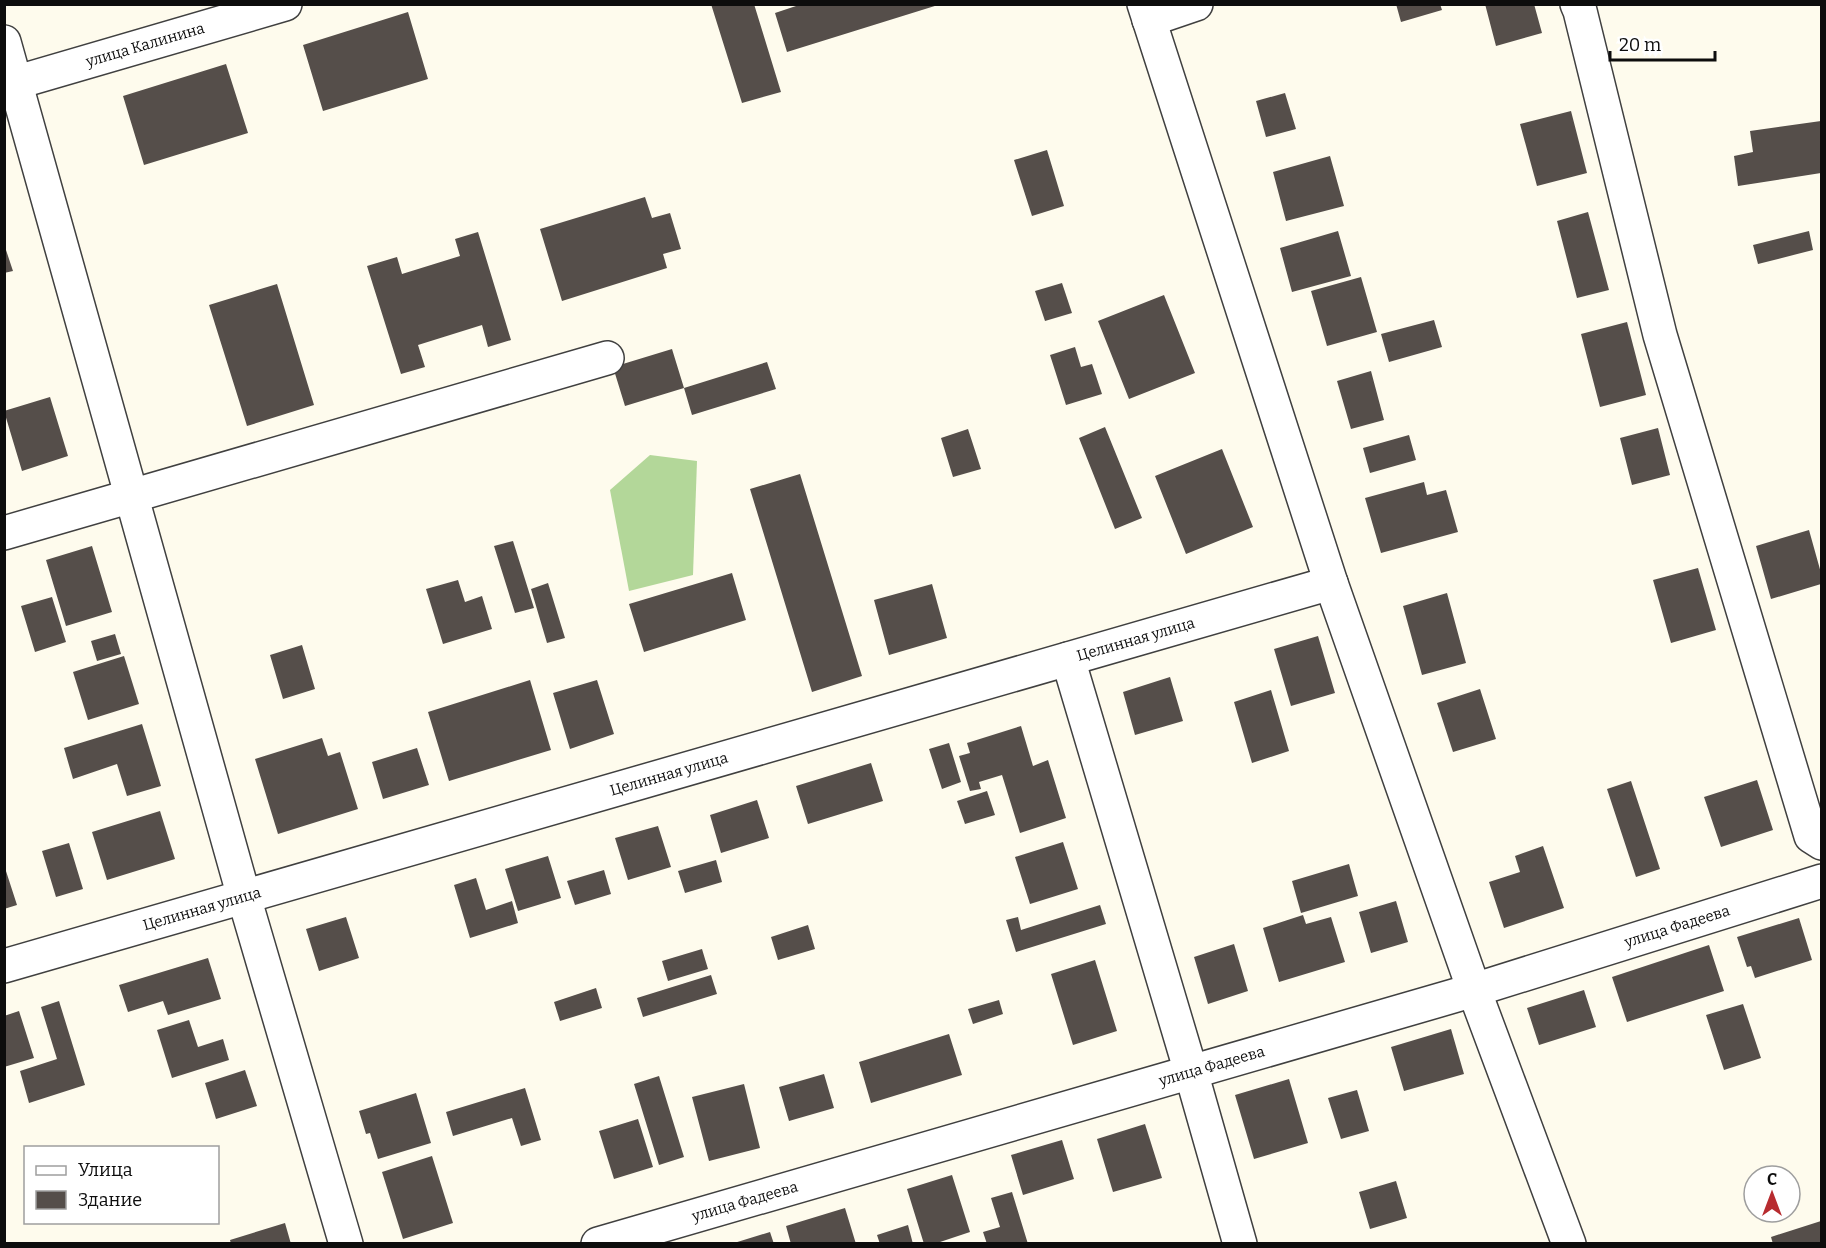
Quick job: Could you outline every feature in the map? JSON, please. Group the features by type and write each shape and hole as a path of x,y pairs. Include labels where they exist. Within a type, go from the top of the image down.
{"street":[{"name":"улица Калинина","path":"10,84 285,4"},
{"path":"1196,4 1147,12 1331,583 1474,990 1569,1244"},
{"path":"1577,4 1660,335 1811,836 1821,843"},
{"path":"4,42 10,84 132,497 244,897 346,1244"},
{"path":"4,533 607,358"},
{"name":"Целинная улица","path":"4,966 1331,583"},
{"path":"1068,659 1240,1244"},
{"name":"улица Фадеева","path":"598,1244 1474,990 1821,881"}],"green space":[{"path":"650,455 697,461 693,575 629,591 610,490"}],"building":[{"path":"711,4 754,4 781,92 742,103"},
{"path":"802,4 938,5 787,52 775,13"},
{"path":"1396,4 1440,4 1442,10 1401,22"},
{"path":"1485,4 1534,4 1542,33 1496,46"},
{"path":"408,12 428,79 323,111 303,45"},
{"path":"226,64 248,133 144,165 123,96"},
{"path":"1285,93 1296,129 1266,137 1256,101"},
{"path":"1571,111 1587,173 1537,186 1520,124"},
{"path":"1821,121 1821,173 1738,186 1734,156 1753,152 1750,131"},
{"path":"1047,150 1064,206 1032,216 1014,160"},
{"path":"1330,156 1344,206 1286,221 1273,172"},
{"path":"645,197 652,218 670,213 681,249 663,254 667,268 562,301 540,229"},
{"path":"1588,212 1609,290 1577,298 1557,221"},
{"path":"1338,231 1351,276 1292,292 1280,248"},
{"path":"1809,231 1813,250 1758,264 1753,245"},
{"path":"478,232 511,340 488,347 482,325 418,345 425,367 401,374 367,266 397,257 402,274 460,256 455,239"},
{"path":"4,244 13,271 4,273"},
{"path":"1361,277 1377,332 1327,346 1311,291"},
{"path":"1062,283 1072,313 1045,321 1035,291"},
{"path":"277,284 314,405 247,426 209,305"},
{"path":"1164,295 1195,373 1129,399 1098,321"},
{"path":"1434,320 1442,347 1389,362 1381,334"},
{"path":"1627,322 1646,395 1600,407 1581,334"},
{"path":"1075,347 1081,367 1092,364 1102,394 1066,405 1050,355"},
{"path":"672,349 684,388 625,406 613,367"},
{"path":"767,362 776,389 692,415 684,388"},
{"path":"1371,371 1384,420 1351,429 1337,381"},
{"path":"50,397 68,456 22,471 4,411"},
{"path":"1105,427 1142,518 1115,529 1079,438"},
{"path":"1658,428 1670,475 1632,485 1620,438"},
{"path":"968,429 981,469 953,477 941,438"},
{"path":"1409,435 1416,460 1370,473 1363,448"},
{"path":"1222,449 1253,527 1186,554 1155,476"},
{"path":"800,474 862,676 812,692 750,489"},
{"path":"1424,482 1427,495 1446,490 1458,532 1381,553 1365,498"},
{"path":"1809,530 1821,573 1821,584 1771,599 1756,546"},
{"path":"513,541 534,608 515,613 494,546"},
{"path":"92,546 112,612 66,626 46,560"},
{"path":"1698,568 1716,630 1671,643 1653,580"},
{"path":"732,573 746,620 644,652 629,604"},
{"path":"458,580 465,602 482,596 492,629 443,644 426,589"},
{"path":"548,583 565,638 547,643 531,589"},
{"path":"932,584 947,638 889,655 874,600"},
{"path":"1447,593 1466,663 1422,675 1403,606"},
{"path":"52,597 66,642 35,652 21,606"},
{"path":"115,634 121,654 97,661 91,641"},
{"path":"1318,636 1335,693 1291,706 1274,649"},
{"path":"302,645 315,689 283,699 270,655"},
{"path":"124,656 139,704 88,720 73,672"},
{"path":"1170,677 1183,721 1135,735 1123,692"},
{"path":"530,680 551,750 449,781 428,712"},
{"path":"597,680 614,734 570,749 553,693"},
{"path":"1480,689 1496,739 1453,752 1437,703"},
{"path":"1271,690 1289,751 1252,763 1234,702"},
{"path":"142,724 161,786 127,796 117,764 73,779 64,748"},
{"path":"1021,726 1033,766 1048,760 1066,818 1020,833 1002,775 979,782 981,789 970,791 959,756 970,753 967,743"},
{"path":"322,738 328,756 340,752 358,809 278,834 255,759"},
{"path":"949,743 961,782 942,789 929,749"},
{"path":"417,748 429,785 383,799 372,762"},
{"path":"871,763 883,801 808,824 796,786"},
{"path":"1757,780 1773,830 1721,847 1704,797"},
{"path":"1631,781 1660,869 1636,877 1607,789"},
{"path":"987,791 995,815 965,824 957,801"},
{"path":"757,800 769,838 721,853 710,815"},
{"path":"160,811 175,859 107,880 92,832"},
{"path":"658,826 671,867 628,880 615,838"},
{"path":"1063,842 1078,889 1030,904 1015,857"},
{"path":"69,843 83,889 56,897 42,851"},
{"path":"1543,846 1564,908 1504,928 1489,882 1520,872 1515,856"},
{"path":"548,856 561,898 518,911 505,869"},
{"path":"716,860 722,882 685,893 678,871"},
{"path":"1349,864 1358,896 1301,913 1292,881"},
{"path":"4,869 17,905 4,909"},
{"path":"604,870 611,894 575,905 567,881"},
{"path":"476,878 486,910 512,901 518,923 470,938 454,885"},
{"path":"1396,901 1408,942 1371,953 1359,912"},
{"path":"1100,905 1106,924 1016,952 1006,920 1018,917 1021,930"},
{"path":"1303,915 1306,924 1331,917 1345,962 1279,982 1263,928"},
{"path":"346,917 359,958 319,971 306,929"},
{"path":"1799,918 1812,960 1755,978 1751,966 1747,967 1737,937"},
{"path":"808,925 815,949 778,960 771,937"},
{"path":"1234,944 1248,991 1208,1004 1194,957"},
{"path":"1709,945 1724,991 1627,1022 1612,977"},
{"path":"702,949 708,969 668,981 662,961"},
{"path":"208,958 221,999 168,1015 163,1001 128,1012 119,985"},
{"path":"1095,960 1117,1031 1073,1045 1051,974"},
{"path":"711,975 717,994 643,1017 637,998"},
{"path":"596,988 602,1008 560,1021 554,1002"},
{"path":"1584,990 1596,1027 1539,1045 1527,1008"},
{"path":"999,1000 1003,1014 973,1024 968,1009"},
{"path":"59,1001 85,1085 29,1103 20,1071 57,1059 41,1007"},
{"path":"1743,1004 1761,1058 1724,1070 1706,1015"},
{"path":"19,1011 34,1058 4,1067 4,1016"},
{"path":"189,1020 198,1047 223,1039 229,1060 172,1078 157,1030"},
{"path":"1451,1029 1464,1074 1404,1091 1391,1047"},
{"path":"949,1034 962,1075 871,1103 859,1062"},
{"path":"245,1070 257,1106 216,1119 205,1083"},
{"path":"824,1074 834,1108 789,1121 779,1087"},
{"path":"659,1076 684,1157 659,1165 634,1084"},
{"path":"1289,1079 1308,1143 1254,1159 1235,1095"},
{"path":"744,1084 760,1148 709,1161 692,1097"},
{"path":"525,1088 541,1140 521,1146 512,1118 453,1136 446,1112"},
{"path":"1357,1090 1369,1131 1341,1139 1328,1098"},
{"path":"416,1093 431,1143 378,1159 370,1133 366,1134 359,1111"},
{"path":"638,1119 653,1167 614,1179 599,1131"},
{"path":"1145,1124 1162,1178 1113,1192 1097,1139"},
{"path":"1062,1140 1074,1179 1023,1195 1011,1155"},
{"path":"432,1156 453,1223 403,1239 382,1172"},
{"path":"952,1175 970,1232 934,1244 924,1244 907,1189"},
{"path":"1396,1181 1407,1218 1370,1229 1359,1192"},
{"path":"1012,1192 1028,1244 987,1244 983,1232 1000,1227 991,1198"},
{"path":"845,1208 856,1244 791,1244 786,1226"},
{"path":"1821,1221 1821,1244 1773,1244 1771,1237"},
{"path":"285,1223 291,1244 231,1244 230,1240"},
{"path":"908,1225 913,1244 880,1244 877,1235"},
{"path":"770,1232 774,1244 734,1243"}]}
